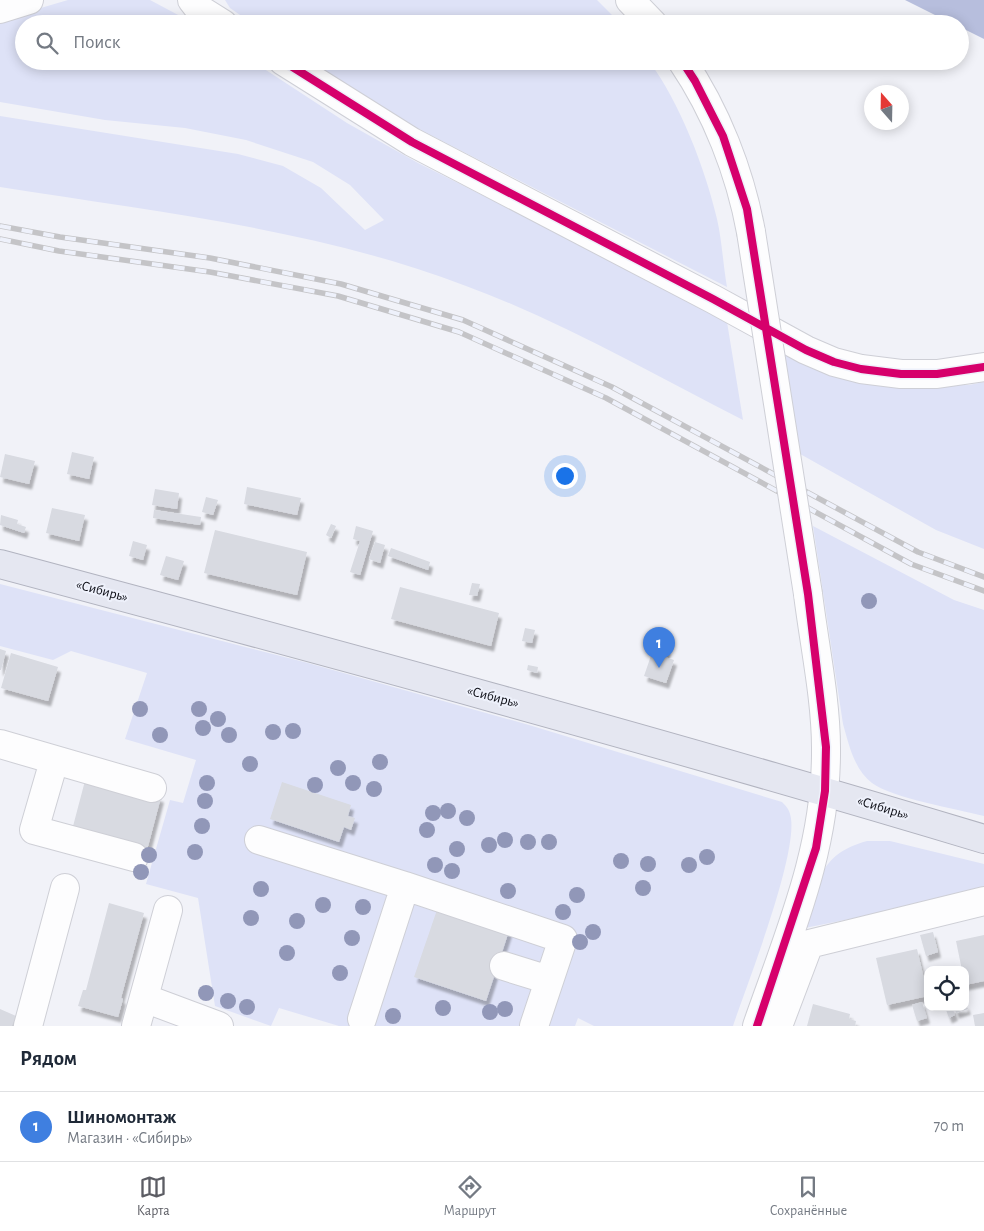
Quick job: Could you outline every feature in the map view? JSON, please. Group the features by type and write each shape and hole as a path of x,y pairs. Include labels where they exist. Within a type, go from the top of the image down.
{"highway":[{"name":"«Сибирь»","path":"0,564 326,651 825,791 984,839"}],"street":[{"path":"0,9 29,0"},
{"path":"192,0 199,9 209,15"},
{"path":"630,0 644,15"},
{"path":"297,70 412,142 713,299 806,350 834,362 861,369 901,374 936,374 984,367"},
{"path":"688,70 723,136 747,209 808,594 826,747 825,791 821,826 811,868 756,1026"},
{"path":"0,744 152,788"},
{"path":"54,761 34,830 134,857"},
{"path":"259,840 563,939 534,1026"},
{"path":"362,1019 405,886"},
{"path":"28,1026 65,888"},
{"path":"778,1026 809,944 984,901"},
{"path":"136,1026 168,910"},
{"path":"504,966 549,980"},
{"path":"144,998 220,1026"}],"shaded area":[{"path":"68,0 150,0 178,15 17,15"},
{"path":"225,0 597,0 612,15 240,15 230,8"},
{"path":"905,0 984,0 984,39 969,32 969,15 935,15"},
{"path":"15,16 15,70 266,70 347,123 418,163 544,226 727,322 743,420 537,315 410,266 294,236 236,224 0,187 0,116 238,154 283,166 321,188 365,230 384,220 350,185 313,162 246,140 185,128 105,120 0,102 0,20"},
{"path":"323,70 655,70 681,116 706,179 719,227 727,287 415,127"},
{"path":"778,347 917,386 969,385 984,382 984,549 936,530 793,450"},
{"path":"813,526 954,600 984,610 984,816 894,794 872,783 856,764 843,724"},
{"path":"0,584 308,663 529,725 782,802 790,814 791,831 788,856 760,951 733,1026 594,1026 578,1018 575,1026 339,1026 279,1008 271,1026 215,1006 198,898 146,884 170,800 183,803 196,760 125,739 147,673 71,651 53,660 0,646"},
{"path":"867,841 890,841 984,864 984,892 805,928 817,885 829,863 838,854"}],"building":[{"path":"72,452 94,457 89,479 67,474"},
{"path":"5,454 35,461 29,484 0,477"},
{"path":"247,487 301,498 297,515 244,504"},
{"path":"155,489 179,493 177,509 152,505"},
{"path":"206,497 218,500 213,515 202,512"},
{"path":"52,508 85,515 79,541 46,533"},
{"path":"154,510 201,517 200,525 153,518"},
{"path":"1,515 18,520 17,524 26,527 24,533 0,525"},
{"path":"331,524 336,526 331,538 326,535"},
{"path":"356,526 373,531 360,575 350,572 360,541 353,539"},
{"path":"215,530 307,552 297,595 204,573"},
{"path":"133,541 147,545 143,560 129,556"},
{"path":"375,542 385,545 380,563 369,559"},
{"path":"391,548 430,562 428,570 388,556"},
{"path":"166,556 184,561 178,580 160,575"},
{"path":"472,583 480,584 477,596 469,595"},
{"path":"400,587 499,613 491,646 391,619"},
{"path":"525,628 535,630 532,643 522,641"},
{"path":"655,644 668,649 665,657 674,660 666,683 644,676"},
{"path":"0,649 6,651 1,670 0,670"},
{"path":"11,653 58,667 48,701 1,688"},
{"path":"528,665 538,667 537,673 527,670"},
{"path":"86,777 161,797 147,850 72,830"},
{"path":"282,782 351,805 348,816 355,818 351,830 344,827 339,842 270,819"},
{"path":"109,903 144,913 121,998 123,999 118,1017 78,1006 83,990 86,990"},
{"path":"439,904 510,928 486,1001 414,977"},
{"path":"933,932 938,952 926,956 920,935"},
{"path":"984,935 984,981 969,984 969,966 961,966 956,941"},
{"path":"917,949 924,979 924,997 887,1005 876,958"},
{"path":"922,1002 927,1018 917,1021 912,1005"},
{"path":"813,1004 850,1014 849,1019 856,1021 855,1026 807,1026"},
{"path":"0,1009 16,1016 12,1026 0,1026"},
{"path":"946,1011 954,1011 955,1015 949,1018"},
{"path":"984,1013 984,1026 975,1026 973,1015"}],"railway":[{"path":"0,226 60,237 210,258 341,284 463,320 612,387 918,552 984,577"},
{"path":"0,239 59,251 210,272 338,296 459,332 606,398 911,564 984,591"}],"cycle path":[{"path":"297,70 412,142 713,299 806,350 834,362 861,369 901,374 937,374 984,367"},
{"path":"688,70 723,136 747,209 808,594 826,747 825,791 816,848 757,1026"}],"place":[{"name":"Шиномонтаж","path":"659,668"}]}
